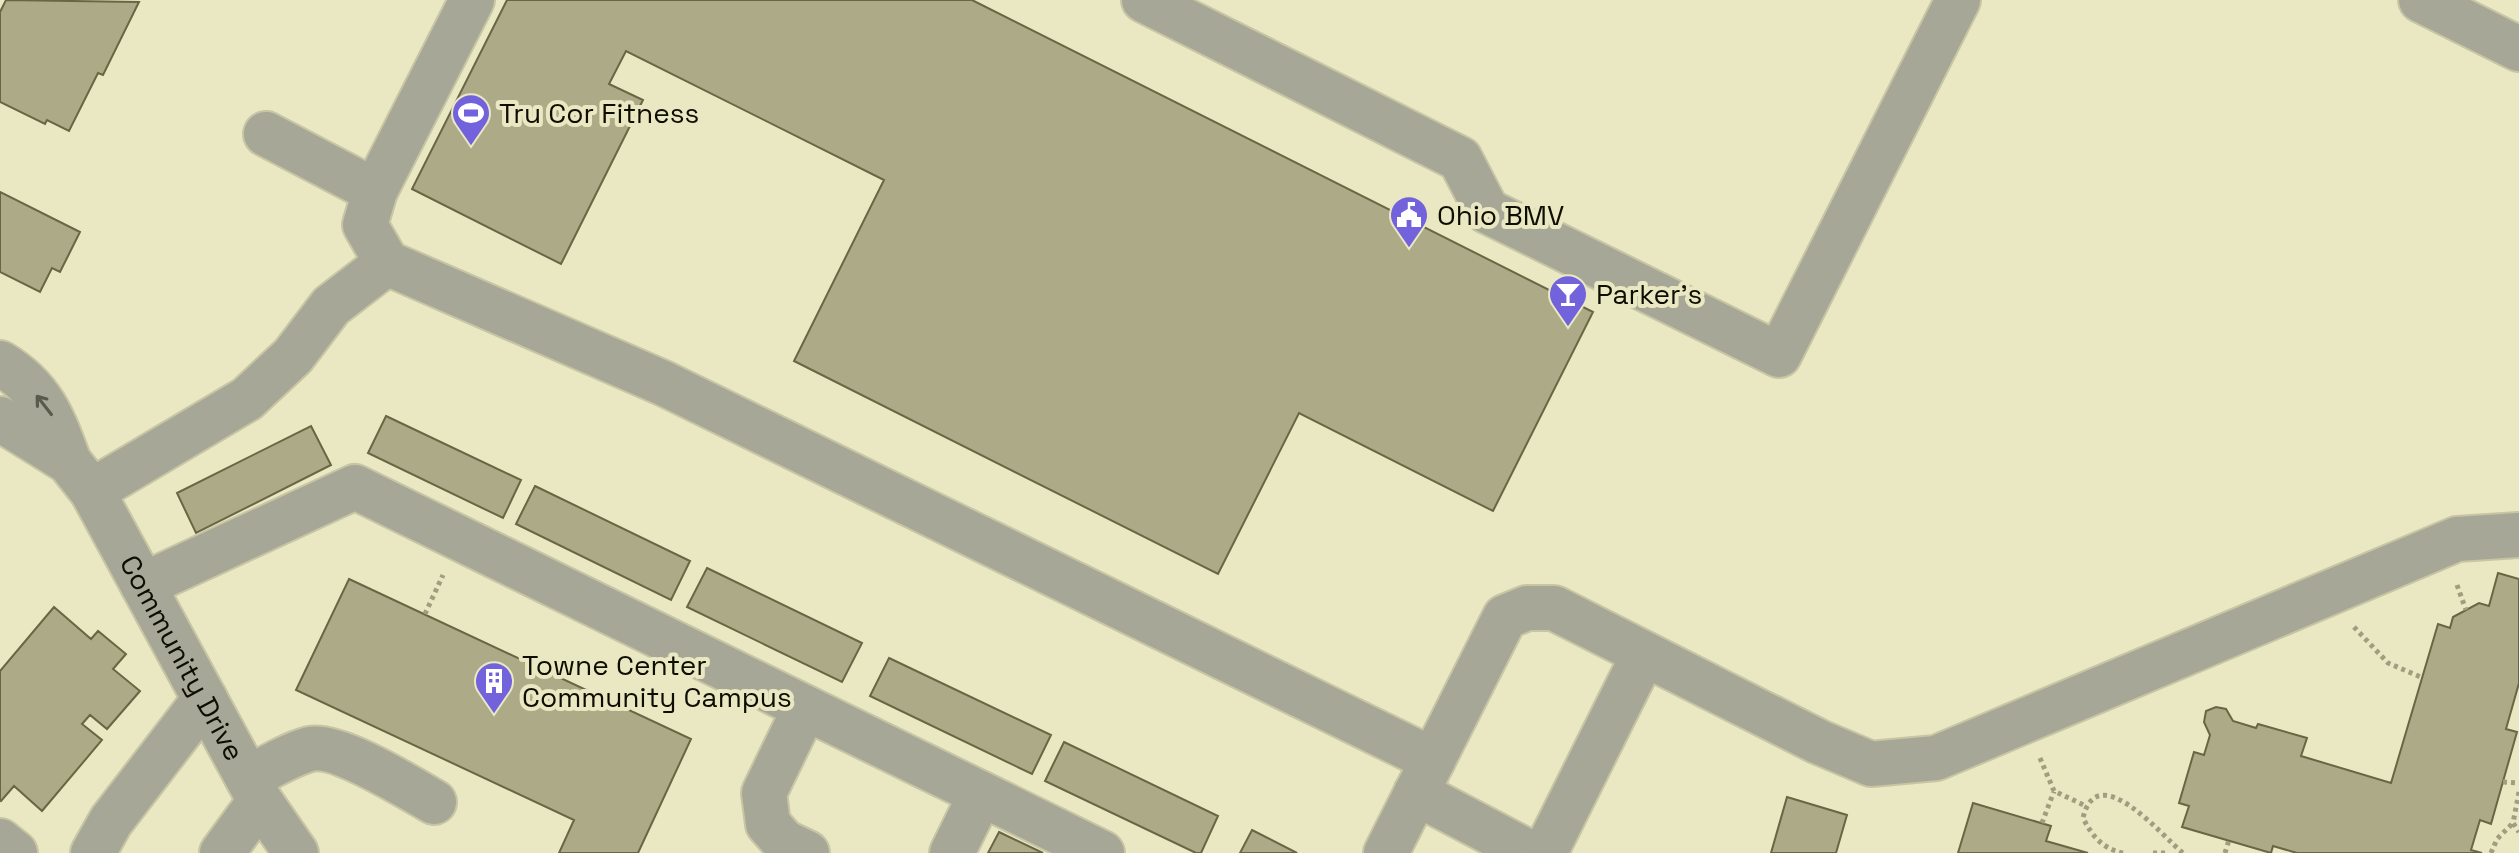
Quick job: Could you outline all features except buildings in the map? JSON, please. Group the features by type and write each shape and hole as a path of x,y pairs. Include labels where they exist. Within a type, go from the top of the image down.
{"street":[{"path":"472,0 375,191 365,225 387,263 663,383 1424,776 1530,853"},
{"path":"1144,0 1460,159 1487,211 1779,355 1958,0"},
{"path":"2421,0 2519,49"},
{"path":"266,134 375,191"},
{"path":"80,476 247,399 293,356 331,306 387,263"},
{"name":"Community Drive","path":"0,363 21,375 52,416 80,476 254,790 296,853"},
{"name":"Community Drive","path":"0,419 80,476"},
{"path":"143,585 355,487 1102,853"},
{"path":"1386,853 1505,617 1527,608 1554,608 1819,742 1871,764 1936,758 2457,539 2519,535"},
{"path":"1545,853 1644,654"},
{"path":"93,853 111,821 205,699"},
{"path":"805,708 764,793 768,824 784,842 807,853"},
{"path":"222,853 254,790 295,754 314,748 337,752 434,802"},
{"path":"952,853 981,794"},
{"path":"0,841 15,853"}],"path":[{"path":"2337,590 2350,621 2370,646 2388,663 2423,678"},
{"path":"2503,782 2519,783"},
{"path":"2042,823 2054,791 2086,806"},
{"path":"2491,853 2497,839 2513,823 2519,792"},
{"path":"2123,853 2107,847 2092,834 2083,818 2086,806 2097,797 2110,795 2125,801 2183,853"},
{"path":"2513,823 2519,832"},
{"path":"2225,853 2229,840"},
{"path":"2153,853 2165,853"}],"place":[{"name":"Tru Cor Fitness","path":"471,147"},
{"name":"Ohio BMV","path":"1409,249"},
{"name":"Parker's","path":"1568,328"},
{"name":"Towne Center Community Campus","path":"494,715"}]}
